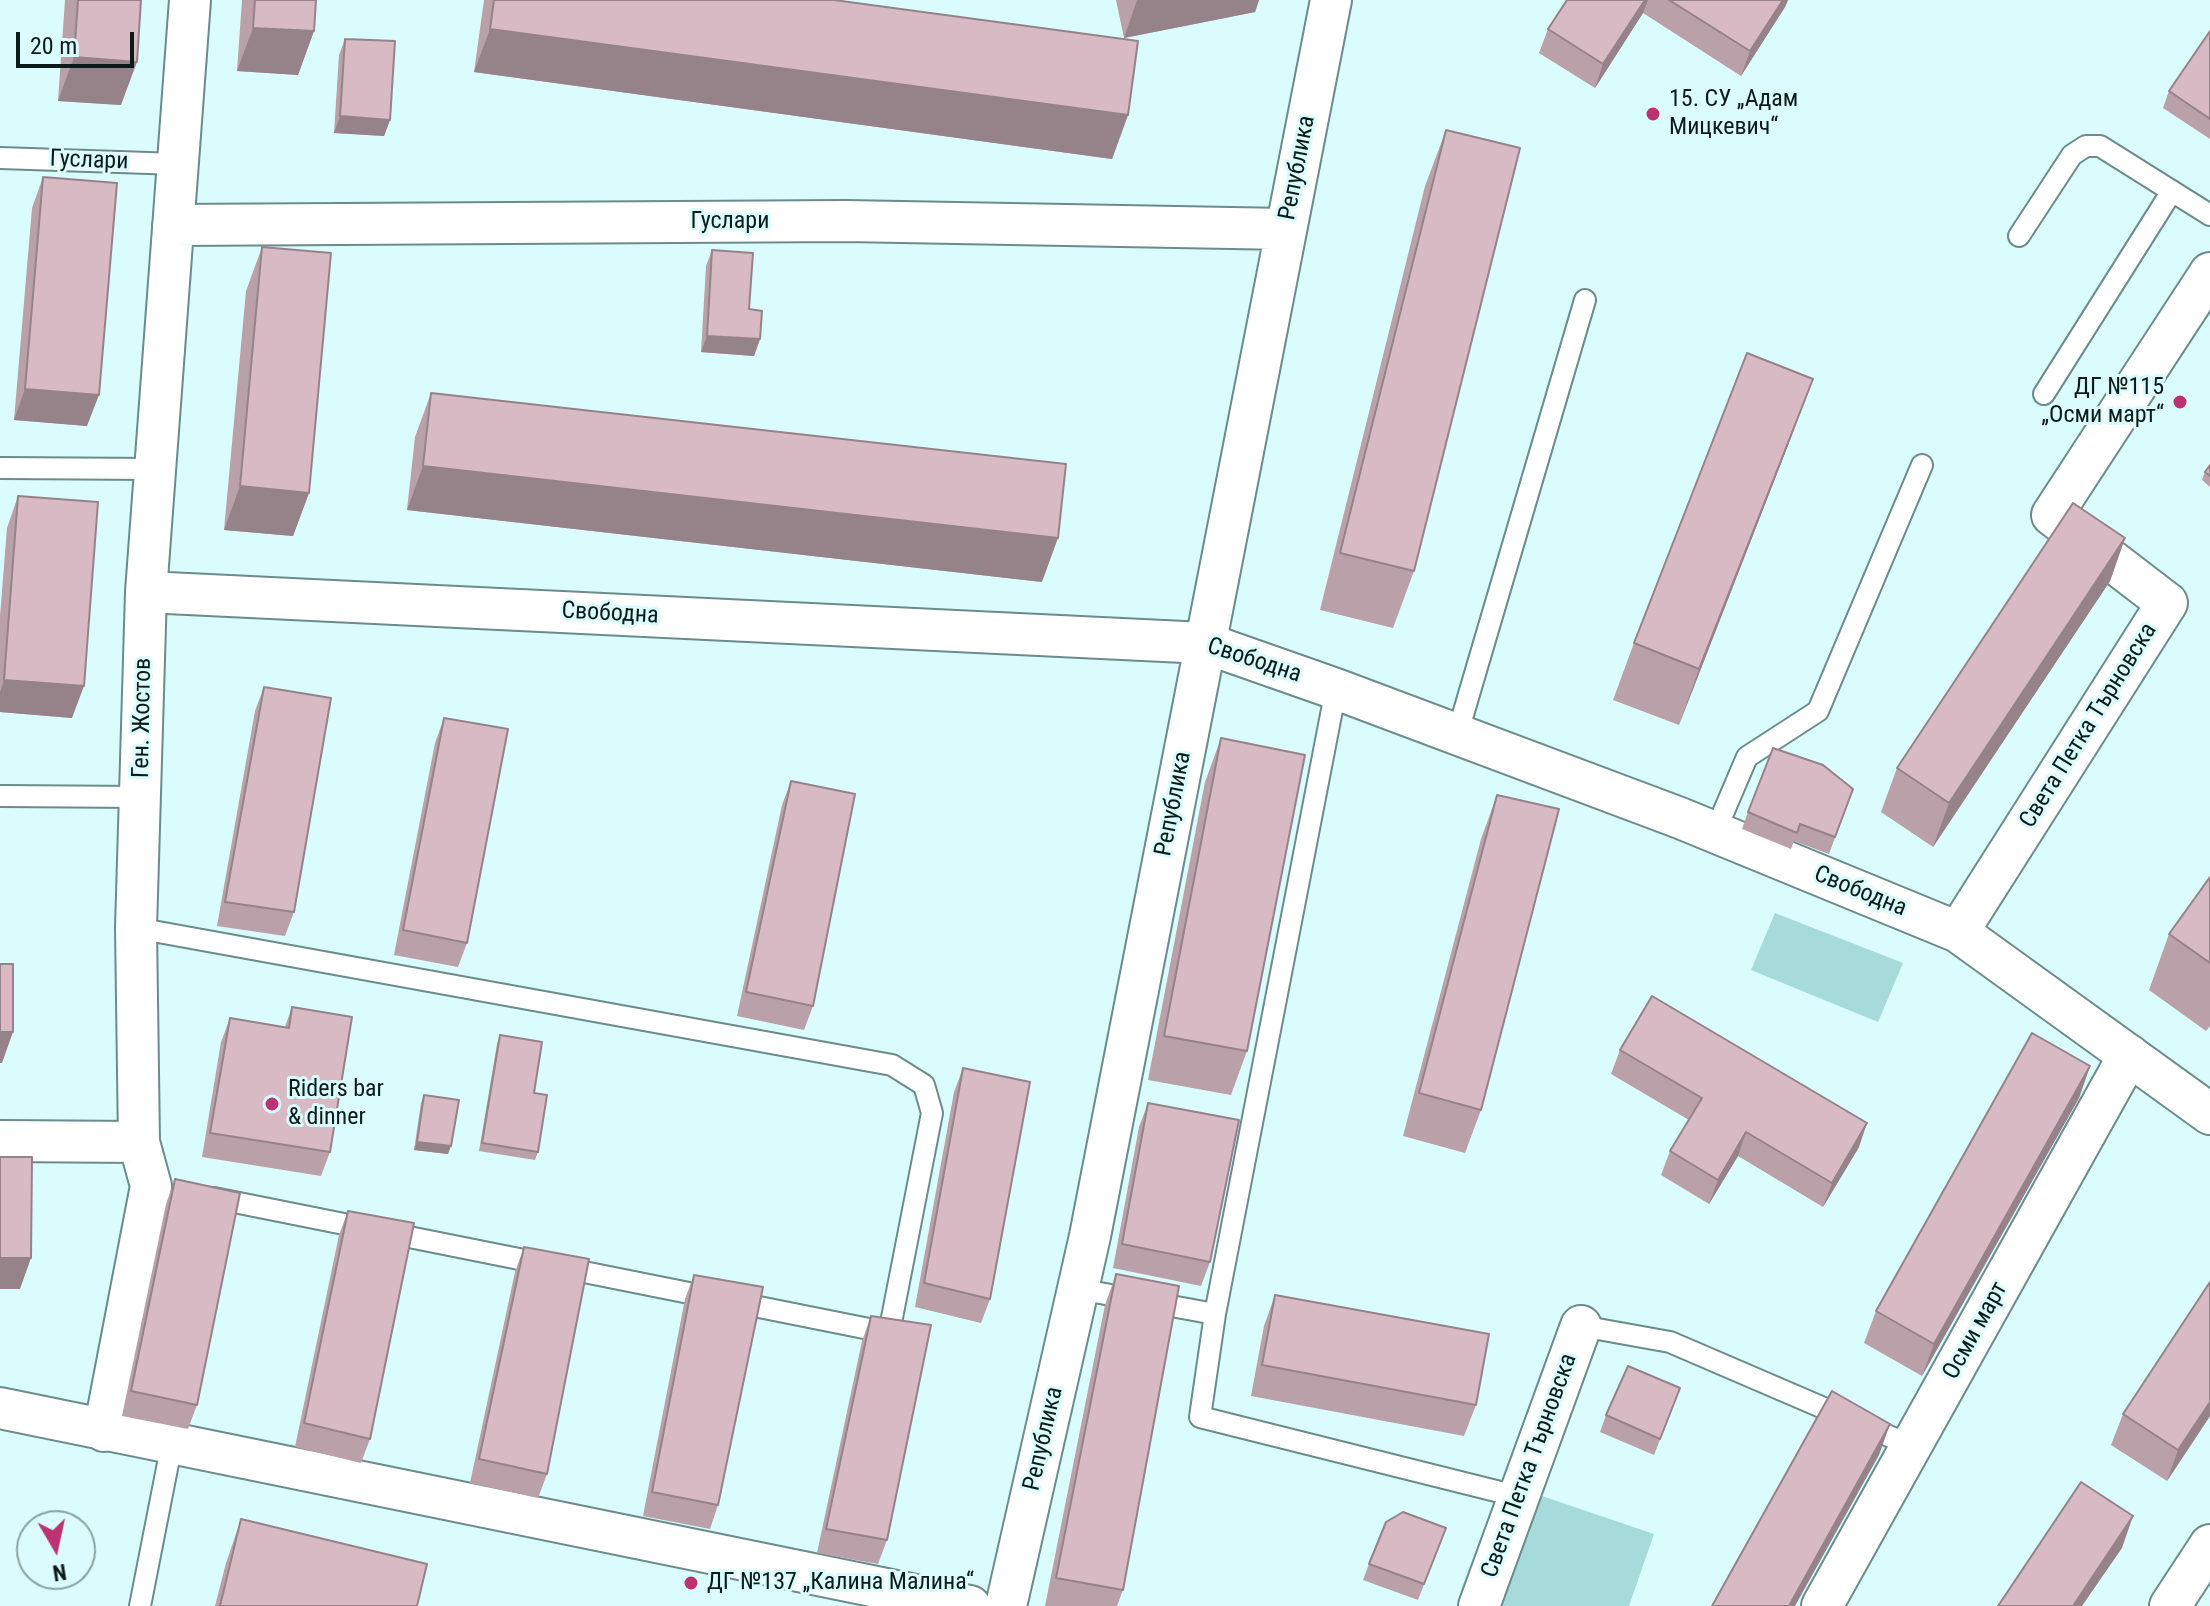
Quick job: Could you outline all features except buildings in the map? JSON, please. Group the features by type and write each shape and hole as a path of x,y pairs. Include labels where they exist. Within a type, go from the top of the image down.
{"street":[{"name":"Ген. Жостов","path":"104,1431 158,1187 139,1142 136,928 146,592 190,0"},
{"name":"Република","path":"1006,1606 1078,1289 1331,0"},
{"name":"Гуслари","path":"173,225 846,221 1286,229"},
{"name":"Света Петка Търновска","path":"1958,932 2167,603 2052,515 2210,273"},
{"name":"Свободна","path":"146,592 1205,643 1715,832 1958,932 2129,1055 2206,1103"},
{"name":"Осми март","path":"1822,1606 2129,1055"},
{"path":"0,1141 139,1142"},
{"name":"Света Петка Търновска","path":"1479,1606 1581,1326"},
{"path":"0,1408 970,1606"},
{"path":"2170,1606 2210,1545"}],"lane":[{"path":"2019,236 2072,155 2086,146 2100,146 2210,215"},
{"name":"Гуслари","path":"0,158 178,164"},
{"path":"2044,394 2172,191"},
{"path":"1457,735 1585,300"},
{"path":"1715,832 1747,757 1818,711 1922,465"},
{"path":"0,468 155,469"},
{"path":"1336,689 1215,1314 1200,1417 1520,1497"},
{"path":"0,796 142,797"},
{"path":"136,928 892,1065 924,1085 932,1113 889,1333 197,1195"},
{"path":"1078,1289 1215,1314"},
{"path":"1581,1326 1670,1342 1912,1446"},
{"path":"140,1606 172,1443"}],"shaded area":[{"path":"1775,913 1903,963 1878,1022 1751,970"},
{"path":"1539,1495 1654,1534 1629,1606 1500,1606"}],"place":[{"name":"15. СУ „Адам Мицкевич“","path":"1653,114"},
{"name":"ДГ №115 „Осми март“","path":"2180,402"},
{"name":"Riders bar & dinner","path":"272,1104"},
{"name":"ДГ №137 „Калина Малина“","path":"691,1583"}]}
